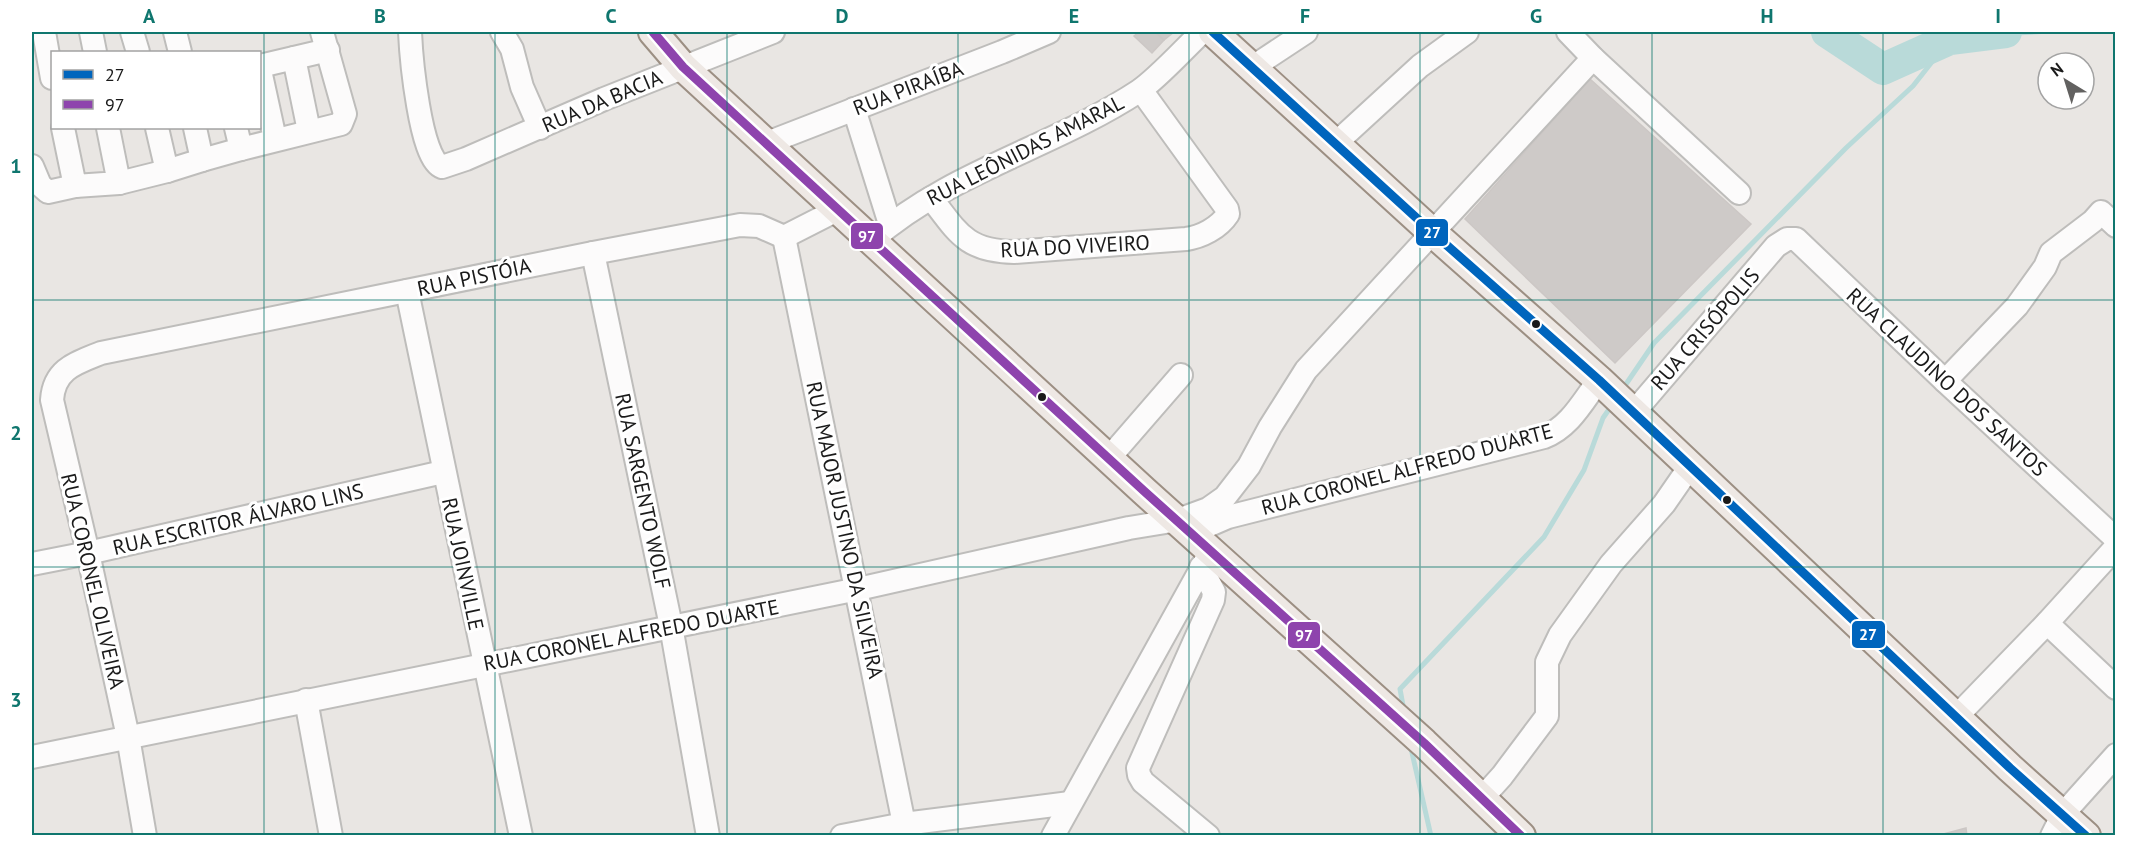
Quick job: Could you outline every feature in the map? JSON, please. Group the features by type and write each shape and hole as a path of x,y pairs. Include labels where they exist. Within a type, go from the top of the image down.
{"main road":[{"path":"653,32 683,67 839,209 881,232 1195,543 1424,743 1521,836"},
{"path":"1213,32 1433,233 1633,411 1957,716 2057,825 2086,836"}],"street":[{"path":"44,32 44,69"},
{"path":"91,32 95,51"},
{"path":"132,32 138,51"},
{"path":"175,32 180,51"},
{"name":"RUA DA BACIA","path":"410,32 413,69 423,129 430,154 439,167 466,159 604,99 773,32"},
{"path":"502,32 512,49 522,87 540,128"},
{"name":"RUA PIRAÍBA","path":"768,143 1048,32"},
{"name":"RUA LEÔNIDAS AMARAL","path":"881,232 931,198 1095,117 1141,90 1202,32"},
{"path":"1253,67 1306,32"},
{"path":"1336,143 1420,66 1467,32"},
{"path":"1568,32 1739,193"},
{"path":"32,166 39,185 48,192 75,186 119,183 202,160 238,138 275,140 336,126 344,120 341,92 326,41 294,58 261,68"},
{"path":"294,58 309,131"},
{"path":"1226,507 1270,427 1306,370 1593,58"},
{"path":"261,73 275,140"},
{"name":"RUA DO VIVEIRO","path":"931,198 958,233 976,245 992,251 1053,249 1197,237 1226,218 1227,209 1141,90"},
{"path":"854,109 881,232"},
{"path":"63,129 75,186"},
{"path":"108,129 119,183"},
{"path":"156,129 167,171"},
{"path":"195,129 202,160"},
{"path":"784,237 839,209"},
{"path":"1945,381 2017,306 2045,267 2051,253 2101,212 2115,226"},
{"name":"RUA PISTÓIA","path":"101,353 740,225 759,226 784,237"},
{"name":"RUA MAJOR JUSTINO DA SILVEIRA","path":"784,237 858,589 904,824"},
{"name":"RUA CLAUDINO DOS SANTOS","path":"1776,246 1787,239 1796,239 2115,539"},
{"name":"RUA CRISÓPOLIS","path":"1633,411 1776,246"},
{"name":"RUA SARGENTO WOLF","path":"593,253 671,626 708,836"},
{"name":"RUA JOINVILLE","path":"407,291 443,472 521,836"},
{"name":"RUA CORONEL OLIVEIRA","path":"101,353 65,370 54,383 52,400 128,737 145,836"},
{"path":"1109,458 1181,375"},
{"name":"RUA CORONEL ALFREDO DUARTE","path":"32,757 858,589 1129,528 1195,543 1208,509 1226,507 1550,435 1565,426 1603,384"},
{"path":"1482,798 1502,776 1547,716 1547,662 1560,635 1611,564 1664,504 1690,465"},
{"name":"RUA ESCRITOR ÁLVARO LINS","path":"32,564 443,472"},
{"path":"1053,836 1071,803 1195,543"},
{"path":"1195,543 1214,592 1213,600 1138,768 1138,775 1143,782 1208,836"},
{"path":"1957,716 2047,624 2115,547"},
{"path":"2047,624 2115,688"},
{"path":"306,700 331,836"},
{"path":"2057,825 2115,755"},
{"path":"842,836 904,824 1071,803"}],"water":[{"path":"1976,32 2078,32 1950,39"}],"building":[{"path":"1139,32 1155,32 1164,40 1152,53 1134,36"},
{"path":"1156,32 1174,32 1164,40"},
{"path":"1590,79 1751,224 1615,363 1465,219"},
{"path":"1966,828 1967,836 1936,836"}],"waterway":[{"path":"1827,32 1883,69 1950,39 2006,32"},
{"path":"1622,390 1654,343 1846,148 1913,86 1950,39"},
{"path":"1404,711 1400,689 1544,537 1584,470 1603,418 1612,405"},
{"path":"1410,744 1431,836"}],"transit line":[{"name":"97","path":"653,32 683,67 1144,491 1424,743 1521,836"},
{"name":"27","path":"1213,32 1433,233 1599,380 2010,768 2086,836"}]}
